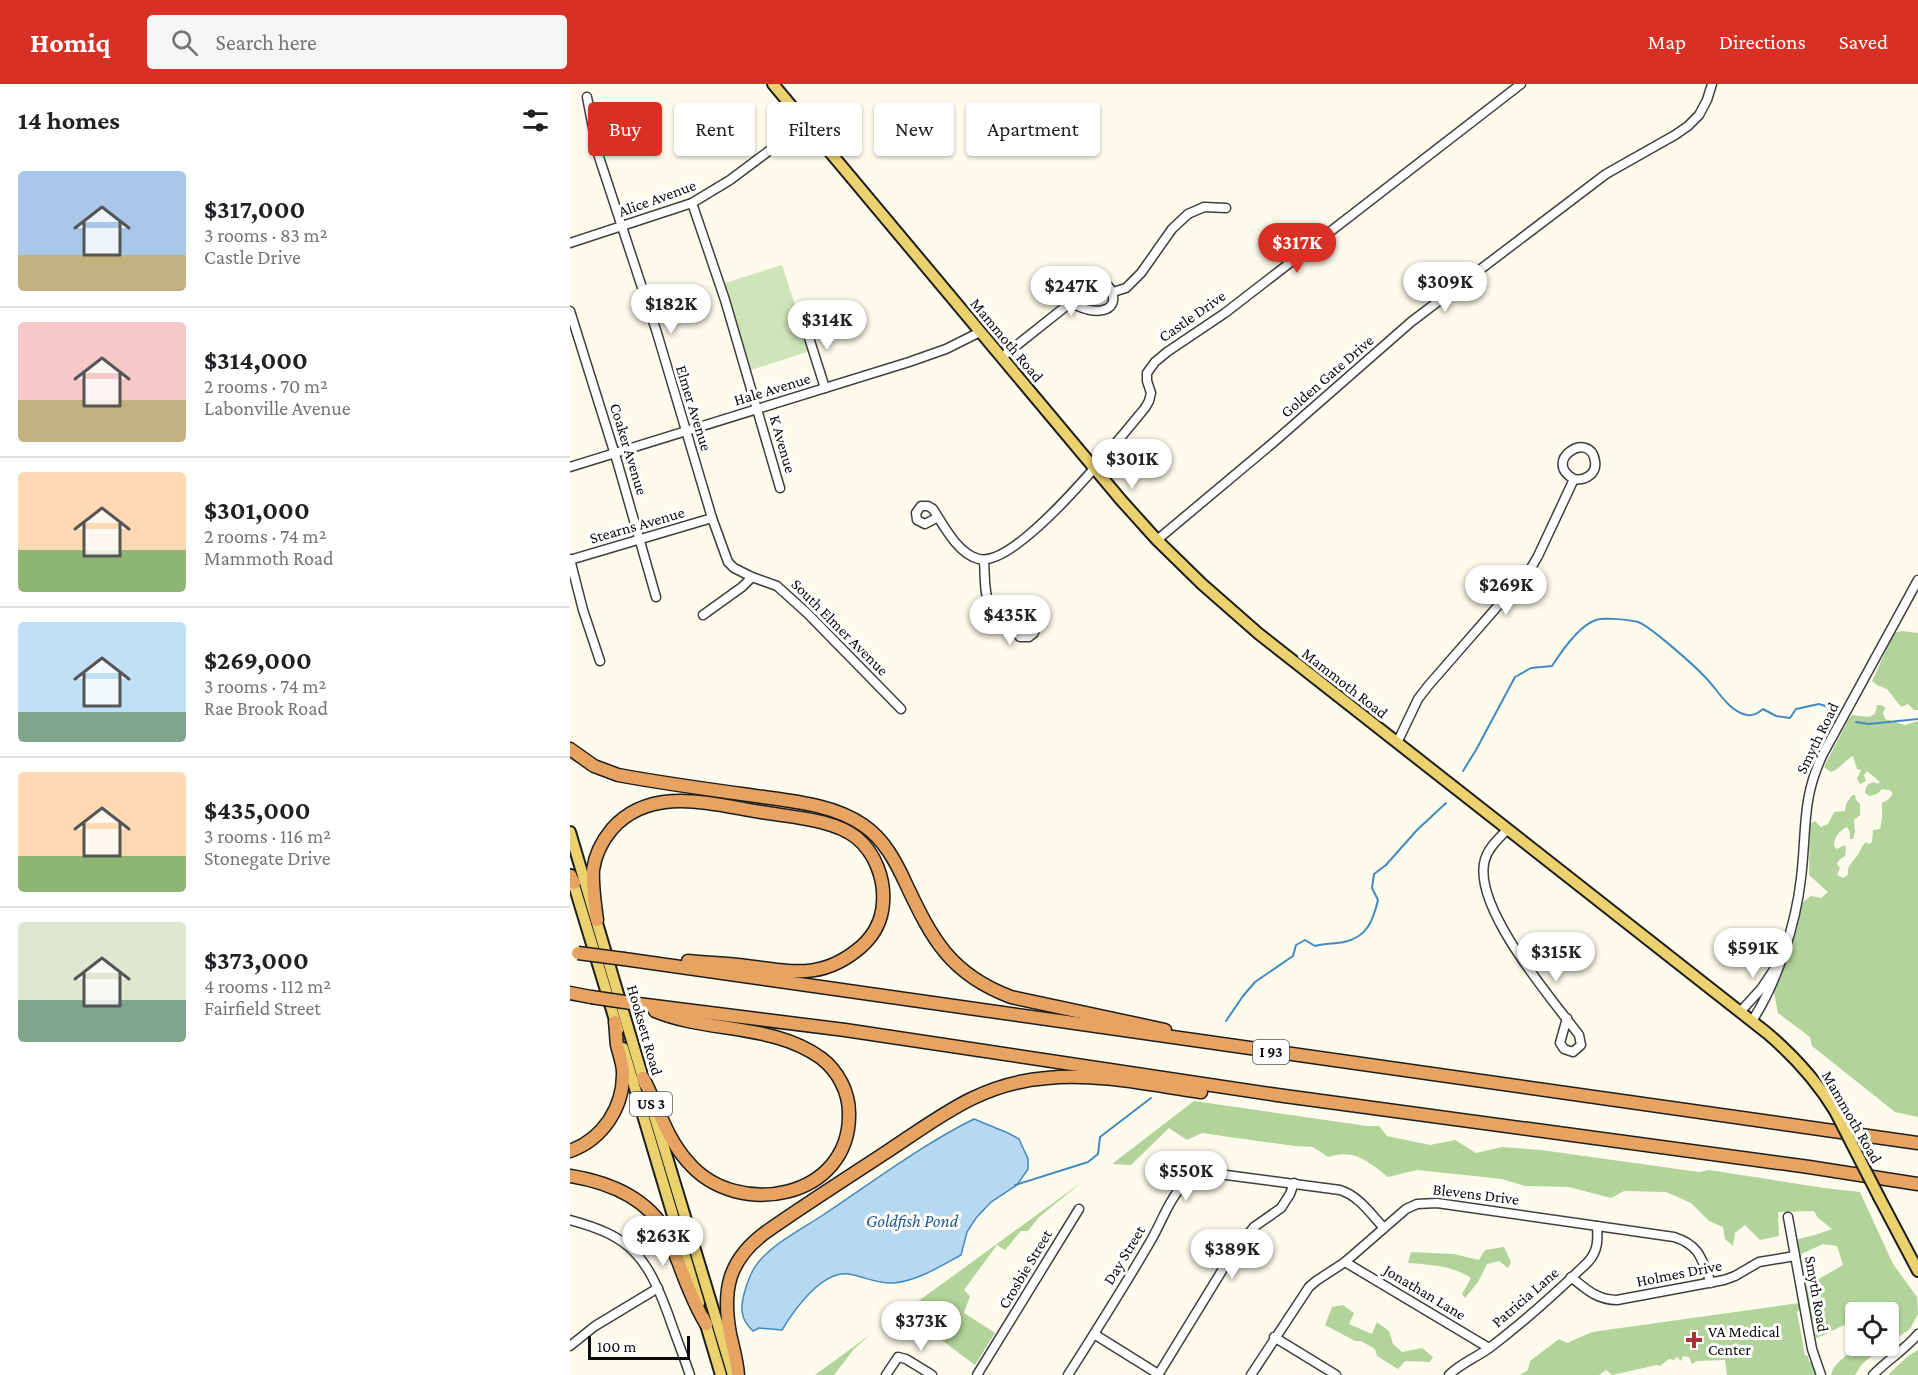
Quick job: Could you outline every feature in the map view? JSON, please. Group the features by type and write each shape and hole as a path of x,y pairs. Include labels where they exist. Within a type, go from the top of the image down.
{"highway":[{"path":"570,749 594,766 618,775 835,811 864,826 883,844 895,861 934,939 954,963 980,982 1011,997 1160,1028 1197,1041"},
{"path":"597,920 593,871 600,847 606,836 625,817 647,805 658,802 685,801 719,805 811,820 838,828 855,837 869,851 878,869 884,894 882,917 868,940 848,959 826,968 796,973 738,965 671,960 651,964"},
{"name":"I 93","path":"573,952 1918,1143"},
{"path":"570,995 856,1032 1277,1095 1809,1167 1918,1184"},
{"path":"638,1004 677,1019 784,1040 819,1057 835,1072 848,1100 849,1121 844,1146 824,1174 799,1188 762,1195 722,1187 700,1174 674,1145 643,1078"},
{"path":"570,1151 585,1144 604,1128 612,1117 622,1093 623,1069 615,1022"},
{"path":"738,1375 726,1298 733,1269 747,1248 774,1226 972,1097 1010,1084 1065,1077 1213,1093 1277,1095"},
{"path":"570,1176 601,1182 618,1189 639,1202 653,1215 667,1233 694,1303 706,1324"}],"main road":[{"name":"Mammoth Road","path":"773,84 787,102"},
{"name":"Mammoth Road","path":"832,156 1157,540 1202,584 1259,634 1396,743 1752,1021 1804,1068 1835,1111 1918,1271"},
{"name":"Hooksett Road","path":"570,832 733,1375"},
{"name":"Hooksett Road","path":"570,870 721,1375"}],"street":[{"name":"Castle Drive","path":"984,560 1002,552 1040,526 1069,498 1145,408 1151,393 1147,373 1155,362 1225,313 1521,84"},
{"name":"Golden Gate Drive","path":"1157,540 1274,442 1411,322 1606,174 1688,126 1703,108 1712,84"},
{"name":"Elmer Avenue","path":"587,97 598,154 623,227 712,518 728,562 734,568 752,577"},
{"name":"Alice Avenue","path":"570,243 692,203 730,180 767,152"},
{"name":"K Avenue","path":"692,203 725,300 780,488"},
{"path":"1113,292 1126,288 1142,273 1172,229 1188,214 1204,207"},
{"path":"1002,357 1070,303 1085,287 1098,281 1107,284 1113,292 1112,303 1102,311 1070,303"},
{"name":"Coaker Avenue","path":"570,311 641,539 656,597"},
{"path":"804,322 825,388"},
{"name":"Hale Avenue","path":"570,467 946,349 981,332"},
{"path":"1396,743 1418,699 1428,686 1531,568 1574,479"},
{"path":"938,517 967,553 984,560 986,589 991,609 999,618 1016,625"},
{"name":"Stearns Avenue","path":"570,560 712,518"},
{"path":"570,560 600,661"},
{"path":"703,615 752,577"},
{"name":"South Elmer Avenue","path":"752,577 777,586 807,613 901,710"},
{"name":"Smyth Road","path":"1752,1021 1774,981 1791,930 1800,890 1805,813 1813,777 1824,752 1918,580"},
{"path":"1507,830 1489,850 1485,859 1484,879 1490,902 1526,963 1567,1018"},
{"name":"Smyth Road","path":"1740,1012 1761,989 1781,958"},
{"name":"Day Street","path":"1068,1375 1176,1195 1191,1178 1211,1173 1340,1190 1350,1193 1359,1200 1384,1228"},
{"path":"1094,1334 1158,1375 1234,1251 1254,1227 1281,1208 1294,1183"},
{"name":"Blevens Drive","path":"1251,1375 1309,1287 1345,1262 1412,1206 1431,1203 1668,1236 1687,1242 1700,1255 1711,1283"},
{"name":"Crosbie Street","path":"977,1375 1079,1209"},
{"name":"Smyth Road","path":"1788,1217 1812,1349 1821,1375"},
{"path":"570,1220 603,1230 630,1248 646,1264 658,1288 690,1375"},
{"name":"Patricia Lane","path":"1449,1375 1489,1348 1593,1256 1598,1242 1597,1226"},
{"name":"Holmes Drive","path":"1571,1277 1595,1296 1613,1300 1711,1283 1735,1276 1759,1262 1795,1256"},
{"name":"Jonathan Lane","path":"1345,1262 1489,1348"},
{"path":"570,1346 595,1326 658,1288"},
{"path":"1873,1375 1893,1356 1914,1343 1918,1334"},
{"path":"1274,1337 1336,1375"},
{"path":"886,1375 898,1357 906,1359 932,1375"}],"green space":[{"path":"782,265 810,351 751,370 725,283"},
{"path":"1902,631 1918,633 1918,710 1914,710 1908,704 1901,707 1887,689 1872,681 1894,633"},
{"path":"1877,705 1886,708 1883,712 1885,719 1905,725 1918,721 1918,1117 1895,1112 1812,1046 1810,1037 1778,1013 1774,993 1802,903 1811,896 1821,898 1828,892 1809,875 1810,824 1815,821 1821,827 1828,824 1834,812 1845,811 1846,804 1852,795 1855,795 1860,804 1860,815 1854,820 1853,839 1850,839 1847,827 1842,830 1834,843 1837,849 1845,845 1845,856 1837,864 1840,868 1837,875 1843,878 1848,875 1849,866 1864,844 1872,842 1873,830 1880,829 1882,803 1893,793 1882,789 1870,796 1865,793 1868,785 1880,782 1867,771 1864,775 1866,781 1860,784 1857,779 1861,770 1857,769 1853,756 1831,772 1824,767 1852,715 1869,717 1875,714"},
{"path":"1194,1101 1379,1126 1387,1136 1430,1145 1455,1140 1476,1153 1502,1147 1541,1150 1699,1172 1709,1170 1860,1192 1893,1264 1917,1297 1918,1314 1910,1329 1899,1336 1899,1302 1845,1302 1845,1325 1816,1338 1805,1287 1843,1265 1837,1246 1823,1244 1799,1255 1795,1240 1832,1229 1818,1218 1814,1211 1778,1212 1779,1236 1760,1240 1745,1225 1735,1233 1733,1246 1725,1239 1723,1227 1709,1221 1691,1203 1666,1192 1624,1191 1611,1198 1569,1187 1525,1186 1502,1179 1417,1170 1388,1177 1368,1162 1353,1155 1328,1157 1313,1147 1202,1133 1187,1140 1169,1128 1131,1165 1112,1164"},
{"path":"1082,1182 1039,1217 1028,1231 1021,1231 1005,1250 997,1245 964,1290 970,1296 964,1313 995,1333 975,1365 932,1333 891,1321"},
{"path":"1504,1247 1511,1262 1508,1268 1499,1261 1487,1264 1478,1282 1465,1298 1462,1294 1471,1278 1448,1268 1408,1263 1411,1252 1454,1254 1479,1260 1485,1250"},
{"name":"VA Medical Center","path":"1799,1303 1801,1308 1797,1312 1805,1355 1808,1356 1809,1362 1812,1362 1815,1375 1727,1375 1725,1360 1697,1361 1692,1364 1689,1357 1683,1356 1681,1361 1677,1357 1675,1360 1669,1359 1660,1366 1612,1375 1606,1370 1599,1375 1520,1375 1528,1370 1530,1361 1559,1339 1567,1343 1592,1332"},
{"path":"1343,1305 1354,1313 1349,1324 1372,1334 1377,1322 1389,1331 1393,1344 1402,1352 1422,1348 1433,1357 1430,1362 1405,1361 1398,1369 1377,1356 1375,1349 1325,1325 1332,1307"},
{"path":"871,1334 854,1349 834,1375 815,1375"},
{"path":"1918,1350 1918,1375 1888,1375 1908,1356"},
{"path":"1845,1356 1872,1356 1862,1364 1855,1375 1831,1375"}],"water":[{"name":"Goldfish Pond","path":"974,1119 1019,1139 1028,1159 1028,1169 1017,1185 991,1202 976,1218 967,1232 961,1255 920,1276 894,1283 839,1274 829,1278 810,1293 782,1330 759,1328 753,1331 751,1329 743,1317 743,1300 751,1274 763,1257 788,1237 897,1164"}],"waterway":[{"path":"1463,771 1515,677 1531,668 1552,666 1577,633 1600,619 1629,620 1644,625 1693,665 1729,705 1740,713 1752,715 1763,709 1776,716 1790,718 1796,709 1819,704 1835,709"},
{"path":"1856,722 1869,724 1918,719"},
{"path":"1226,1021 1255,982 1293,956 1296,945 1305,940 1315,946 1344,942 1364,932 1374,915 1378,900 1372,888 1374,874 1386,865 1417,830 1446,803"},
{"path":"1015,1185 1088,1162 1098,1154 1100,1137 1151,1098"}],"place":[{"name":"VA Medical Center","path":"1694,1340"}]}
